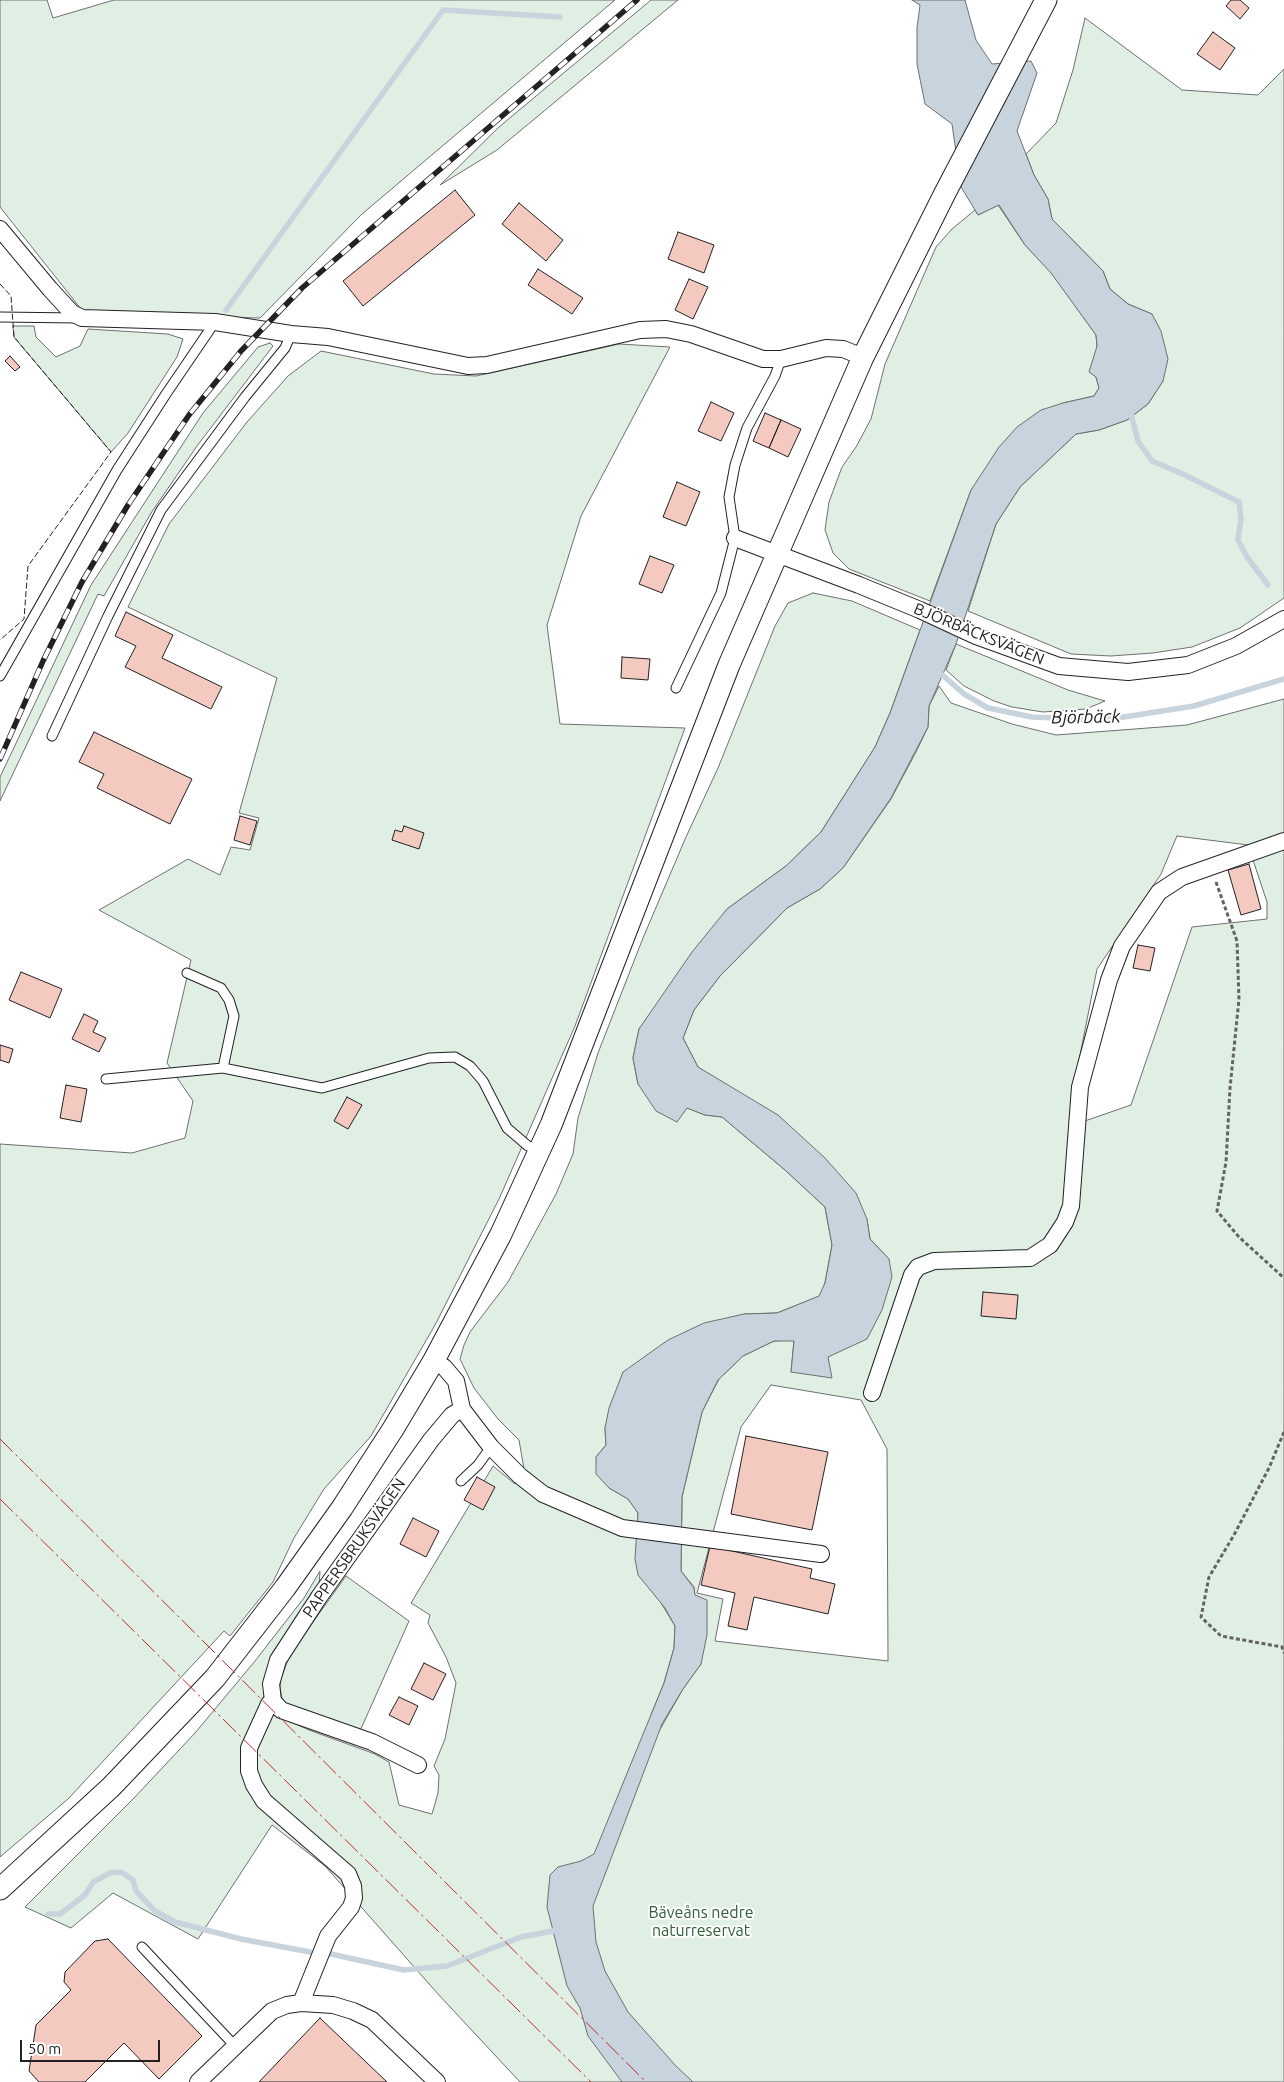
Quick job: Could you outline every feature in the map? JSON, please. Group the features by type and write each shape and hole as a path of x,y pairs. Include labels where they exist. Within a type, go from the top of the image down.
{"street":[{"path":"0,1889 111,1787 215,1678 285,1588 342,1508 433,1362 501,1234 540,1150 598,1009 730,665 776,554 863,357 945,193 1046,0"},
{"path":"0,229 72,313 82,318 216,322 291,334 328,337 468,366 487,365 640,330 666,329 691,334 763,359 781,359 826,348 843,350 863,357"},
{"name":"BJÖRBÄCKSVÄGEN","path":"735,538 920,610 976,636 1059,666 1128,672 1188,665 1236,646 1284,619"},
{"path":"872,1393 912,1275 918,1267 934,1261 1030,1258 1050,1245 1065,1222 1071,1206 1080,1087 1109,980 1122,946 1159,892 1182,877 1210,865 1284,840"},
{"path":"433,1362 444,1367 456,1382 462,1409 491,1447 520,1476 543,1494 622,1528 821,1554"},
{"name":"PAPPERSBRUKSVÄGEN","path":"301,2003 328,1936 351,1907 354,1898 353,1886 348,1874 264,1801 254,1785 249,1771 249,1748 269,1704 273,1701 271,1692 278,1660 318,1597 431,1440 452,1414 462,1409"},
{"path":"273,1701 281,1710 372,1742 418,1765"},
{"path":"198,2082 234,2045 272,2011 287,2005 301,2003 333,2005 353,2011 372,2020 437,2082"}],"lane":[{"path":"0,317 82,318"},
{"path":"0,676 117,470 166,394 216,322"},
{"path":"52,736 108,616 161,510 245,397 285,348 291,334"},
{"path":"676,688 720,593 735,538 729,497 735,465 747,428 775,376 781,359"},
{"path":"187,973 221,988 229,1000 234,1016 223,1068"},
{"path":"106,1079 223,1068 322,1088 429,1058 455,1057 470,1066 483,1080 507,1128 528,1146 540,1150"},
{"path":"461,1481 478,1465 491,1447"},
{"path":"142,1947 234,2045"}],"path":[{"path":"1210,865 1237,941 1239,999 1230,1088 1226,1162 1217,1211 1239,1237 1284,1278"},
{"path":"1284,1432 1269,1468 1234,1535 1209,1577 1201,1618 1220,1636 1282,1647 1284,1653"}],"green space":[{"path":"0,0 47,0 53,18 114,0 615,0 362,214 260,318 91,314 81,309 0,207"},
{"path":"651,0 678,0 497,150 440,185 499,127"},
{"path":"1085,18 1182,90 1258,95 1284,69 1284,598 1240,628 1192,647 1153,653 1111,656 1071,654 968,611 996,524 1020,487 1076,434 1099,430 1127,420 1148,404 1163,381 1152,314 1128,304 1110,289 1103,271 1052,219 1048,199 1034,175 1026,154 1056,123 1073,70"},
{"path":"998,205 1025,245 1051,272 1096,335 1096,377 1099,388 1094,396 1063,403 971,490 930,601 849,569 833,553 825,530 829,502 842,467 856,447 871,419 885,364 936,247 952,229 975,210 978,215"},
{"path":"13,326 34,326 36,337 56,357 80,346 88,329 168,334 183,339 177,357 128,433 111,452 14,337"},
{"path":"270,343 273,346 197,446 151,513 104,596 98,594 0,801 0,777 91,585 203,413 258,347"},
{"path":"619,344 670,347 581,516 547,625 560,724 685,728 575,1026 499,1199 435,1325 371,1436 324,1489 294,1538 273,1582 230,1636 224,1631 68,1799 0,1857 0,1144 132,1153 185,1138 193,1101 167,1063 191,960 99,910 188,859 220,875 231,847 250,850 259,818 239,813 277,678 128,607 169,524 247,422 288,376 321,351 434,374 476,376"},
{"name":"Bäveåns nedre naturreservat","path":"813,593 852,601 920,630 890,713 875,747 821,832 786,866 727,909 639,1029 633,1058 638,1084 687,1108 705,1115 722,1117 785,1170 825,1207 832,1245 825,1283 820,1296 777,1313 744,1314 623,1372 605,1428 606,1445 596,1457 609,1488 628,1499 638,1513 638,1535 661,1603 675,1626 674,1648 664,1683 651,1715 658,1733 683,1689 701,1664 694,1587 681,1571 682,1497 702,1412 719,1379 743,1356 774,1341 794,1340 791,1372 867,1338 889,1259 870,1239 867,1219 729,1087 698,1067 683,1038 694,1010 720,976 787,908 820,889 843,868 891,799 917,750 928,727 929,706 939,686 951,703 1012,724 1056,735 1187,725 1284,699 1284,2082 520,2082 438,1994 325,1866 272,1825 198,1939 113,1893 71,1928 25,1907 134,1798 195,1733 304,1598 320,1571 319,1587 262,1700 276,1715 309,1730 375,1754 389,1762 399,1805 432,1814 438,1793 439,1775 434,1766 445,1739 456,1683 446,1657 428,1623 430,1615 411,1603 493,1466 515,1484 524,1469 519,1440 498,1419 474,1388 460,1359 464,1345 470,1332 508,1282 556,1194 573,1154 578,1118 598,1053 643,938 718,768 775,626 788,603","holes":["1177,836 1248,845 1267,902 1267,919 1192,927 1131,1105 1079,1123 1075,1081 1097,969 1161,874","771,1385 861,1400 887,1449 888,1661 715,1641 723,1599 697,1593 741,1427"]},
{"path":"956,644 1068,690 1105,701 1086,709 1043,712 1012,707 994,701 964,686 946,670"},
{"path":"346,1576 409,1621 360,1731 290,1707 282,1699 280,1687 290,1654"}],"shaded area":[{"path":"912,0 965,0 976,40 992,64 1031,61 1037,73 1017,131 1034,175 1048,199 1052,219 1103,271 1110,289 1128,304 1152,314 1161,331 1168,359 1163,381 1148,404 1127,420 1099,430 1076,434 1020,487 996,524 956,644 929,706 928,727 891,798 843,868 820,889 787,908 720,976 694,1010 683,1038 698,1067 778,1115 825,1158 856,1193 867,1219 870,1239 889,1259 892,1277 882,1310 867,1339 828,1357 832,1378 791,1372 794,1341 774,1341 743,1356 718,1380 702,1412 682,1497 681,1571 694,1588 695,1595 707,1600 707,1635 701,1664 662,1724 593,1906 596,1942 605,1971 628,2012 675,2065 693,2082 622,2082 588,2036 580,2008 567,1986 547,1907 550,1875 558,1867 581,1861 594,1854 664,1683 674,1648 675,1626 665,1608 638,1575 635,1559 638,1513 628,1499 609,1488 596,1474 596,1457 606,1445 605,1428 609,1408 623,1372 668,1340 704,1323 744,1314 777,1313 819,1296 825,1283 832,1245 825,1207 785,1170 722,1117 705,1115 687,1108 677,1122 656,1111 638,1084 633,1058 639,1029 692,952 727,909 786,866 821,832 875,747 890,713 971,490 999,447 1017,427 1041,410 1094,396 1099,388 1096,377 1089,372 1097,346 1096,335 1051,273 1025,245 999,205 978,215 961,187 952,124 925,104 917,64 917,28 920,5"}],"building":[{"path":"1231,0 1240,0 1249,8 1240,19 1226,6"},
{"path":"1213,32 1235,48 1220,70 1197,54"},
{"path":"455,190 475,215 363,306 343,281"},
{"path":"519,203 563,240 546,261 502,224"},
{"path":"678,232 714,245 704,273 668,259"},
{"path":"538,269 583,298 572,314 528,285"},
{"path":"689,279 708,287 693,319 675,310"},
{"path":"10,356 20,367 15,371 5,361"},
{"path":"711,402 734,413 721,441 698,431"},
{"path":"765,413 781,420 769,448 753,441"},
{"path":"781,420 801,429 788,457 769,448"},
{"path":"677,482 700,492 686,526 663,517"},
{"path":"650,556 674,565 662,593 639,584"},
{"path":"126,612 173,635 162,658 222,687 211,709 125,667 136,646 115,636"},
{"path":"622,657 650,659 648,680 621,678"},
{"path":"94,732 192,779 170,824 97,788 104,774 79,762"},
{"path":"240,816 257,821 250,845 234,840"},
{"path":"404,826 424,833 419,849 392,840 395,830 402,832"},
{"path":"1249,864 1261,909 1241,915 1228,870"},
{"path":"1138,945 1155,948 1150,971 1133,968"},
{"path":"21,972 62,989 50,1018 9,1000"},
{"path":"84,1014 98,1021 93,1032 106,1038 99,1052 72,1039"},
{"path":"0,1045 13,1049 9,1063 0,1060"},
{"path":"66,1085 87,1089 81,1122 60,1118"},
{"path":"347,1097 362,1105 348,1129 334,1121"},
{"path":"983,1292 1018,1295 1016,1319 981,1316"},
{"path":"746,1436 828,1452 812,1530 731,1514"},
{"path":"477,1477 495,1487 483,1510 464,1500"},
{"path":"413,1518 439,1531 426,1557 400,1544"},
{"path":"710,1546 812,1569 810,1578 835,1584 828,1614 754,1597 747,1630 728,1626 735,1593 701,1585"},
{"path":"424,1663 446,1674 433,1700 411,1689"},
{"path":"399,1697 418,1706 409,1725 389,1715"},
{"path":"108,1939 202,2036 159,2079 124,2043 85,2082 39,2082 29,2071 36,2025 71,1990 64,1982 65,1972 95,1941"},
{"path":"320,2018 387,2082 259,2082"}],"waterway":[{"path":"226,310 443,10 560,17"},
{"path":"1130,410 1138,441 1152,461 1239,502 1241,519 1238,540 1247,557 1268,585"},
{"name":"Björbäck","path":"939,672 964,694 988,708 1032,717 1105,720 1194,706 1284,679"},
{"path":"48,1914 60,1914 85,1895 93,1882 110,1873 121,1872 133,1880 136,1891 155,1911 175,1922 241,1939 310,1952"},
{"path":"326,1953 404,1970 447,1966 521,1937 558,1930"}],"railway":[{"path":"0,759 43,661 82,582 128,505 189,415 241,351 302,288 637,0"}],"fence":[{"path":"0,284 11,296 14,337 111,452 28,566 24,619 0,640"}],"power":[{"path":"0,1439 646,2082"},
{"path":"0,1499 591,2082"}]}
